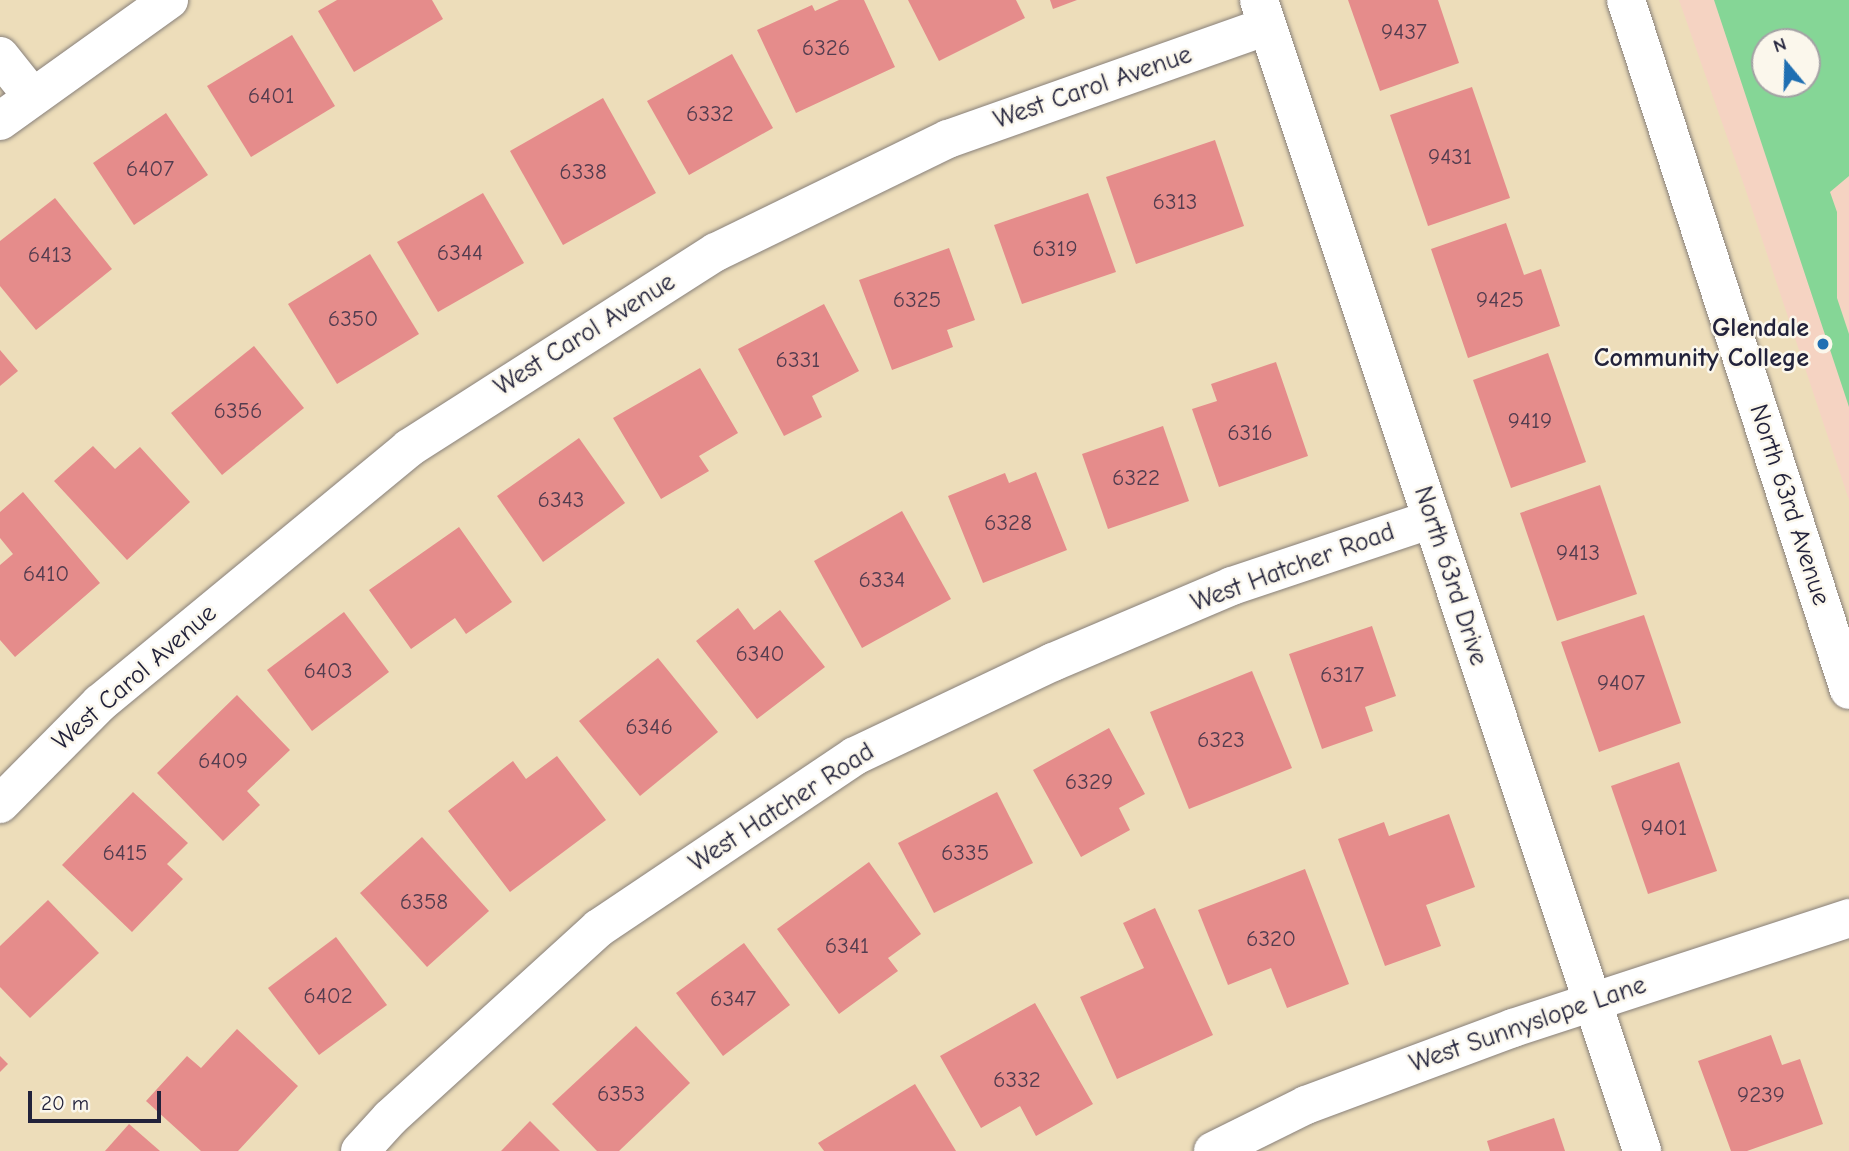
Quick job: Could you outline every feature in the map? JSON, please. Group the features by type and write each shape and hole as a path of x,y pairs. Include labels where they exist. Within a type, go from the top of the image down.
{"street":[{"path":"0,121 169,0"},
{"name":"North 63rd Avenue","path":"1626,0 1849,691"},
{"name":"North 63rd Drive","path":"1263,13 1642,1151"},
{"name":"West Carol Avenue","path":"0,804 100,703 409,448 716,252 948,139 1263,13"},
{"path":"0,56 32,96"},
{"name":"West Hatcher Road","path":"360,1151 390,1118 599,928 855,757 1053,662 1232,586 1432,519"},
{"name":"West Sunnyslope Lane","path":"1213,1151 1306,1105 1590,1001 1849,918"}],"shaded area":[{"name":"Glendale Community College","path":"1679,0 1849,0 1849,500 1745,188"}],"green space":[{"path":"1714,0 1849,0 1849,176 1830,192 1837,212 1837,298 1849,334 1849,407"}],"building":[{"path":"337,0 432,0 443,19 354,72 318,11"},
{"path":"839,0 864,0 895,67 796,113 757,30 812,5 815,11"},
{"path":"908,0 1016,0 1025,18 939,61"},
{"path":"1050,0 1077,0 1053,9"},
{"path":"1348,0 1438,0 1459,63 1380,91"},
{"path":"292,35 335,106 251,157 207,86"},
{"path":"732,54 773,128 689,175 647,101"},
{"path":"1472,87 1510,198 1428,226 1390,115"},
{"path":"603,98 656,193 563,245 510,151"},
{"path":"166,113 208,175 134,225 93,163"},
{"path":"1215,140 1244,226 1136,264 1106,177"},
{"path":"483,193 524,263 438,312 397,242"},
{"path":"1088,193 1116,272 1022,304 994,225"},
{"path":"55,198 112,269 36,330 0,286 0,241"},
{"path":"1506,223 1524,275 1541,269 1560,326 1468,358 1431,249"},
{"path":"949,248 975,320 947,330 953,347 892,370 859,280"},
{"path":"370,254 419,334 337,384 288,304"},
{"path":"824,304 859,371 812,396 822,417 784,436 738,349"},
{"path":"254,346 304,408 222,475 171,413"},
{"path":"0,350 18,371 0,386"},
{"path":"1548,353 1586,462 1511,488 1473,380"},
{"path":"1276,362 1308,456 1219,487 1192,409 1217,401 1211,384"},
{"path":"700,368 738,433 699,456 709,471 661,499 613,418"},
{"path":"1163,426 1189,501 1108,529 1082,454"},
{"path":"579,438 625,503 543,562 497,496"},
{"path":"93,446 115,469 140,447 190,502 127,560 54,481"},
{"path":"1036,472 1067,550 983,583 948,496 1005,473 1009,483"},
{"path":"1600,485 1637,594 1557,621 1520,513"},
{"path":"23,492 100,583 15,657 0,640 0,565 13,554 0,538 0,512"},
{"path":"902,511 951,599 862,648 814,561"},
{"path":"459,527 512,602 466,634 455,618 411,649 369,590"},
{"path":"738,608 754,630 780,610 825,667 757,719 696,641"},
{"path":"344,612 389,672 312,731 267,670"},
{"path":"1644,615 1681,723 1599,752 1561,642"},
{"path":"1372,626 1396,696 1365,707 1373,731 1322,749 1289,654"},
{"path":"658,658 718,732 640,796 579,721"},
{"path":"1252,671 1292,768 1189,809 1150,712"},
{"path":"237,695 290,750 247,791 260,805 223,841 157,773"},
{"path":"1109,728 1145,794 1119,808 1130,830 1081,857 1033,770"},
{"path":"557,756 606,820 510,892 448,811 513,761 526,779"},
{"path":"1679,762 1717,871 1648,894 1611,786"},
{"path":"133,792 188,843 167,864 183,879 132,932 62,865"},
{"path":"997,792 1033,863 934,913 898,843"},
{"path":"1449,814 1475,887 1426,905 1441,946 1385,966 1338,839 1384,822 1389,836"},
{"path":"422,837 489,911 427,967 360,893"},
{"path":"869,862 921,934 888,958 898,971 839,1014 777,929"},
{"path":"1305,869 1349,984 1287,1008 1271,968 1228,985 1198,910"},
{"path":"48,900 99,953 30,1018 0,987 0,946"},
{"path":"1155,908 1213,1035 1117,1079 1080,997 1144,968 1123,923"},
{"path":"336,937 387,1005 319,1055 268,988"},
{"path":"744,943 790,1005 723,1056 676,993"},
{"path":"1035,1003 1093,1104 1036,1136 1020,1106 981,1128 940,1056"},
{"path":"636,1026 690,1083 619,1151 597,1151 552,1104"},
{"path":"237,1029 298,1086 238,1151 201,1151 146,1101 187,1056 201,1068"},
{"path":"1771,1035 1782,1065 1800,1059 1823,1124 1747,1151 1731,1151 1698,1061"},
{"path":"0,1056 8,1064 0,1072"},
{"path":"915,1084 956,1151 824,1151 818,1143"},
{"path":"1554,1118 1565,1151 1490,1151 1487,1141"},
{"path":"530,1121 560,1151 501,1151"},
{"path":"129,1124 160,1151 105,1151"}],"place":[{"name":"Glendale Community College","path":"1823,344"}]}
